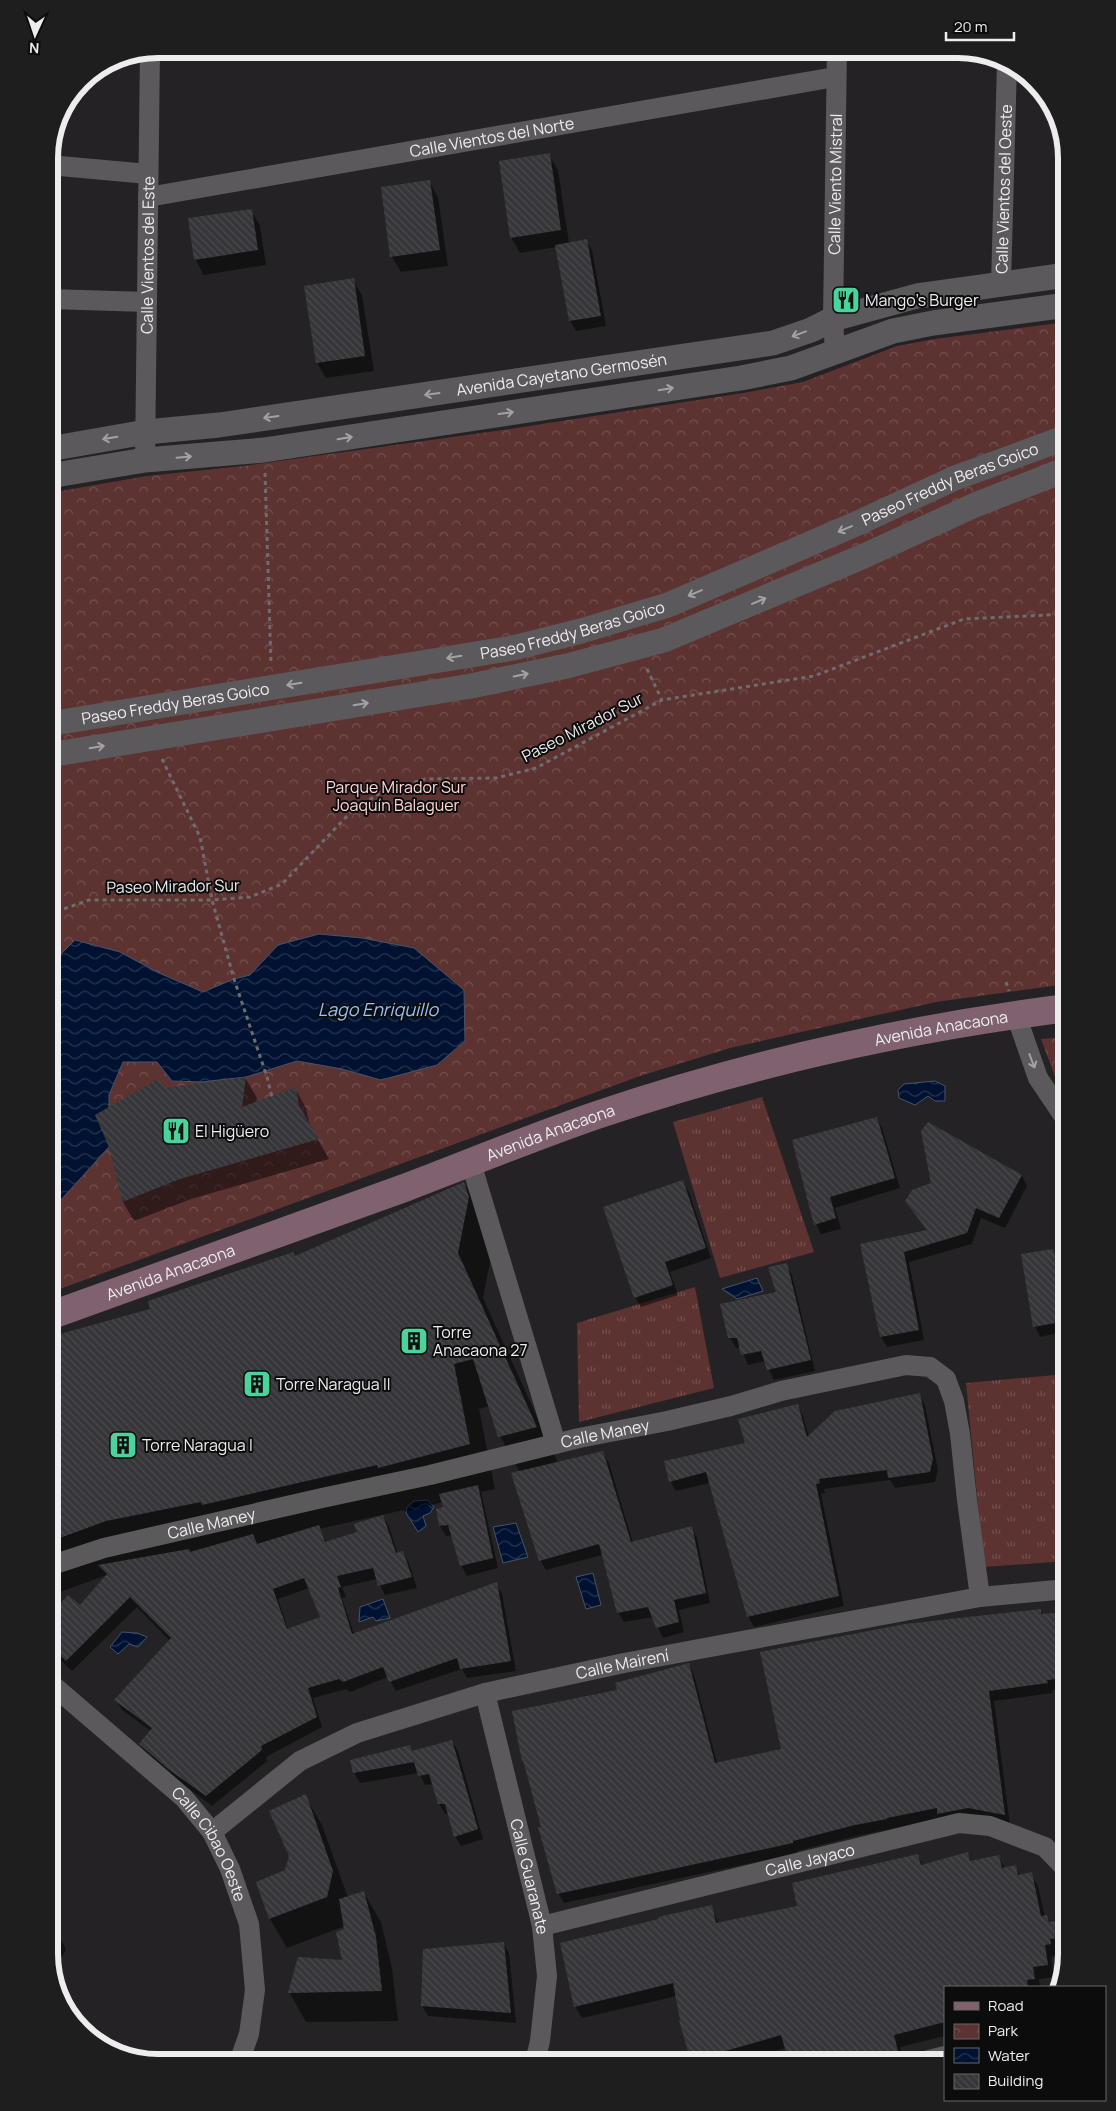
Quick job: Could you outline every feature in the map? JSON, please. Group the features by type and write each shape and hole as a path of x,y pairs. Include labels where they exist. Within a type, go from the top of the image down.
{"main road":[{"name":"Avenida Anacaona","path":"58,1313 471,1163 597,1115 714,1080 866,1042 1058,1009"}],"street":[{"name":"Calle Vientos del Este","path":"145,460 150,58"},
{"name":"Calle Viento Mistral","path":"835,352 832,319 836,58"},
{"name":"Calle Vientos del Oeste","path":"1002,285 1007,70"},
{"name":"Calle Vientos del Norte","path":"148,197 835,77"},
{"path":"58,166 148,174"},
{"name":"Avenida Cayetano Germosén","path":"58,447 146,432 220,424 774,343 811,330 832,319 917,296 1058,276"},
{"path":"58,299 147,302"},
{"name":"Avenida Cayetano Germosén","path":"58,474 145,460 264,450 740,378 791,368 893,331 1058,306"},
{"name":"Paseo Freddy Beras Goico","path":"58,723 513,648 581,631 668,605 858,523 954,478 1058,440"},
{"name":"Paseo Freddy Beras Goico","path":"58,754 471,686 567,666 664,640 838,567 975,505 1058,473"},
{"path":"1016,1015 1038,1078 1058,1108"},
{"path":"471,1163 556,1444"},
{"name":"Calle Maney","path":"58,1563 104,1548 430,1475 556,1444 667,1421 731,1406 781,1391 906,1365 930,1367 946,1379 954,1401 960,1434 966,1500 980,1597"},
{"name":"Calle Mairení","path":"212,1832 300,1761 357,1733 484,1693 634,1661 980,1597 1058,1590"},
{"name":"Calle Cibao Oeste","path":"58,1690 184,1798 212,1832 230,1869 249,1924 255,1990 249,2034 241,2053"},
{"name":"Calle Guaranate","path":"484,1693 542,1926 547,1976 537,2053"},
{"name":"Calle Jayaco","path":"542,1926 959,1823 990,1826 1045,1847 1058,1861"}],"path":[{"path":"264,450 272,687"},
{"name":"Paseo Mirador Sur","path":"58,911 89,900 212,900 250,898 282,884 352,812 380,793 426,779 496,778 536,768 662,700 814,676 964,619 1058,614"},
{"path":"644,662 662,700"},
{"path":"161,756 200,837 212,900 234,979 268,1076 272,1097"}],"green space":[{"name":"Parque Mirador Sur Joaquín Balaguer","path":"1058,323 1058,985 936,1002 730,1048 640,1076 58,1290 58,491 147,476 243,466 510,429 743,393 803,382 897,346 935,339"},
{"path":"1058,1038 1058,1083 1057,1082 1041,1039"},
{"path":"762,1097 814,1252 720,1278 673,1122"},
{"path":"695,1287 714,1388 579,1422 577,1323"},
{"path":"1058,1375 1058,1562 984,1567 966,1383"}],"water":[{"name":"Lago Enriquillo","path":"319,934 362,938 414,948 464,990 465,1041 437,1065 381,1080 342,1069 297,1061 246,1077 201,1082 172,1081 157,1062 123,1062 109,1095 109,1147 58,1203 58,957 75,940 120,952 159,973 203,992 234,979 250,975 278,945"},
{"path":"935,1081 945,1086 945,1101 935,1101 928,1096 915,1105 899,1098 898,1090 904,1084"},
{"path":"757,1278 763,1291 737,1299 722,1289"},
{"path":"427,1500 434,1507 430,1513 423,1516 426,1526 418,1532 406,1513 407,1507 414,1501"},
{"path":"516,1523 528,1557 503,1563 493,1527"},
{"path":"593,1573 601,1605 586,1609 576,1577"},
{"path":"383,1599 390,1618 376,1621 373,1617 359,1622 360,1607"},
{"path":"122,1632 137,1633 147,1637 138,1647 129,1644 118,1654 110,1647"}],"building":[{"path":"550,153 561,230 510,238 499,161"},
{"path":"430,180 440,250 390,257 381,187"},
{"path":"252,209 258,250 194,260 188,218"},
{"path":"587,239 601,316 569,321 555,245"},
{"path":"354,278 365,356 316,363 304,286"},
{"name":"El Higüero","path":"246,1077 242,1107 296,1087 299,1106 319,1139 180,1179 122,1202 109,1147 95,1115 158,1079 166,1088"},
{"path":"877,1117 895,1178 830,1197 836,1218 814,1225 792,1140"},
{"path":"928,1122 1022,1175 999,1218 976,1208 967,1233 904,1252 919,1330 880,1337 860,1244 927,1230 905,1201 912,1190 931,1183 921,1131"},
{"path":"683,1180 706,1248 665,1262 673,1285 634,1298 603,1207"},
{"path":"464,1182 469,1197 458,1253 537,1427 498,1437 473,1359 454,1364 470,1444 378,1468 377,1465 202,1505 201,1502 106,1521 58,1539 58,1335 150,1309 148,1301 293,1252 295,1256"},
{"path":"1053,1249 1058,1264 1058,1323 1033,1327 1021,1254"},
{"path":"787,1263 811,1360 767,1370 761,1351 741,1355 737,1338 728,1338 720,1304 776,1292 768,1267"},
{"path":"920,1393 933,1459 930,1472 888,1478 887,1470 819,1479 820,1483 816,1484 839,1596 747,1617 706,1472 669,1482 664,1461 745,1443 738,1419 798,1404 807,1437 835,1411"},
{"path":"603,1451 631,1542 692,1526 706,1593 674,1600 679,1622 656,1628 648,1607 617,1613 599,1544 539,1561 511,1473"},
{"path":"478,1485 493,1558 460,1566 448,1525 439,1526 436,1509 443,1507 439,1494"},
{"path":"383,1515 396,1553 403,1551 412,1577 378,1586 373,1568 337,1576 341,1587 338,1588 352,1634 497,1582 511,1661 460,1669 457,1658 389,1682 383,1667 343,1682 339,1679 308,1688 317,1717 261,1746 262,1750 206,1796 168,1769 139,1744 152,1728 114,1700 171,1638 130,1597 66,1661 58,1653 58,1606 68,1595 80,1605 107,1574 98,1565 189,1549 190,1552 253,1534 257,1544 319,1525 325,1542 357,1532 354,1524","holes":["304,1578 320,1617 287,1629 273,1589"]},
{"path":"1041,1609 1041,1614 1058,1613 1058,1679 1047,1680 1048,1683 989,1691 1005,1815 968,1808 937,1814 937,1808 855,1825 793,1841 793,1843 557,1894 538,1827 541,1827 522,1761 512,1711 617,1690 615,1683 689,1663 715,1763 781,1749 760,1652 905,1624"},
{"path":"452,1740 478,1829 454,1837 445,1804 438,1804 429,1774 418,1776 414,1762 353,1773 350,1760 410,1745 412,1751"},
{"path":"306,1794 333,1871 327,1897 269,1919 256,1882 285,1870 289,1856 269,1811"},
{"path":"968,1852 970,1861 999,1855 1002,1868 1016,1865 1018,1875 1032,1872 1041,1916 1047,1915 1049,1922 1056,1921 1058,1938 1050,1939 1051,1944 1045,1945 1048,1965 1033,1967 1035,1979 1027,1980 1028,1986 944,1986 944,2022 894,2035 899,2054 787,2054 781,2035 722,2052 723,2054 689,2054 679,2020 673,1983 574,2007 560,1943 712,1905 716,1923 797,1906 792,1883 918,1854 921,1865"},
{"path":"364,1891 376,1937 382,1991 288,1993 298,1957 342,1960 336,1932 344,1929 339,1899"},
{"path":"504,1942 511,2013 421,2006 423,1949"}],"place":[{"name":"Mango's Burger","path":"846,300"},
{"name":"El Higüero","path":"176,1131"},
{"name":"Torre Anacaona 27","path":"414,1341"},
{"name":"Torre Naragua II","path":"257,1384"},
{"name":"Torre Naragua I","path":"123,1445"}]}
